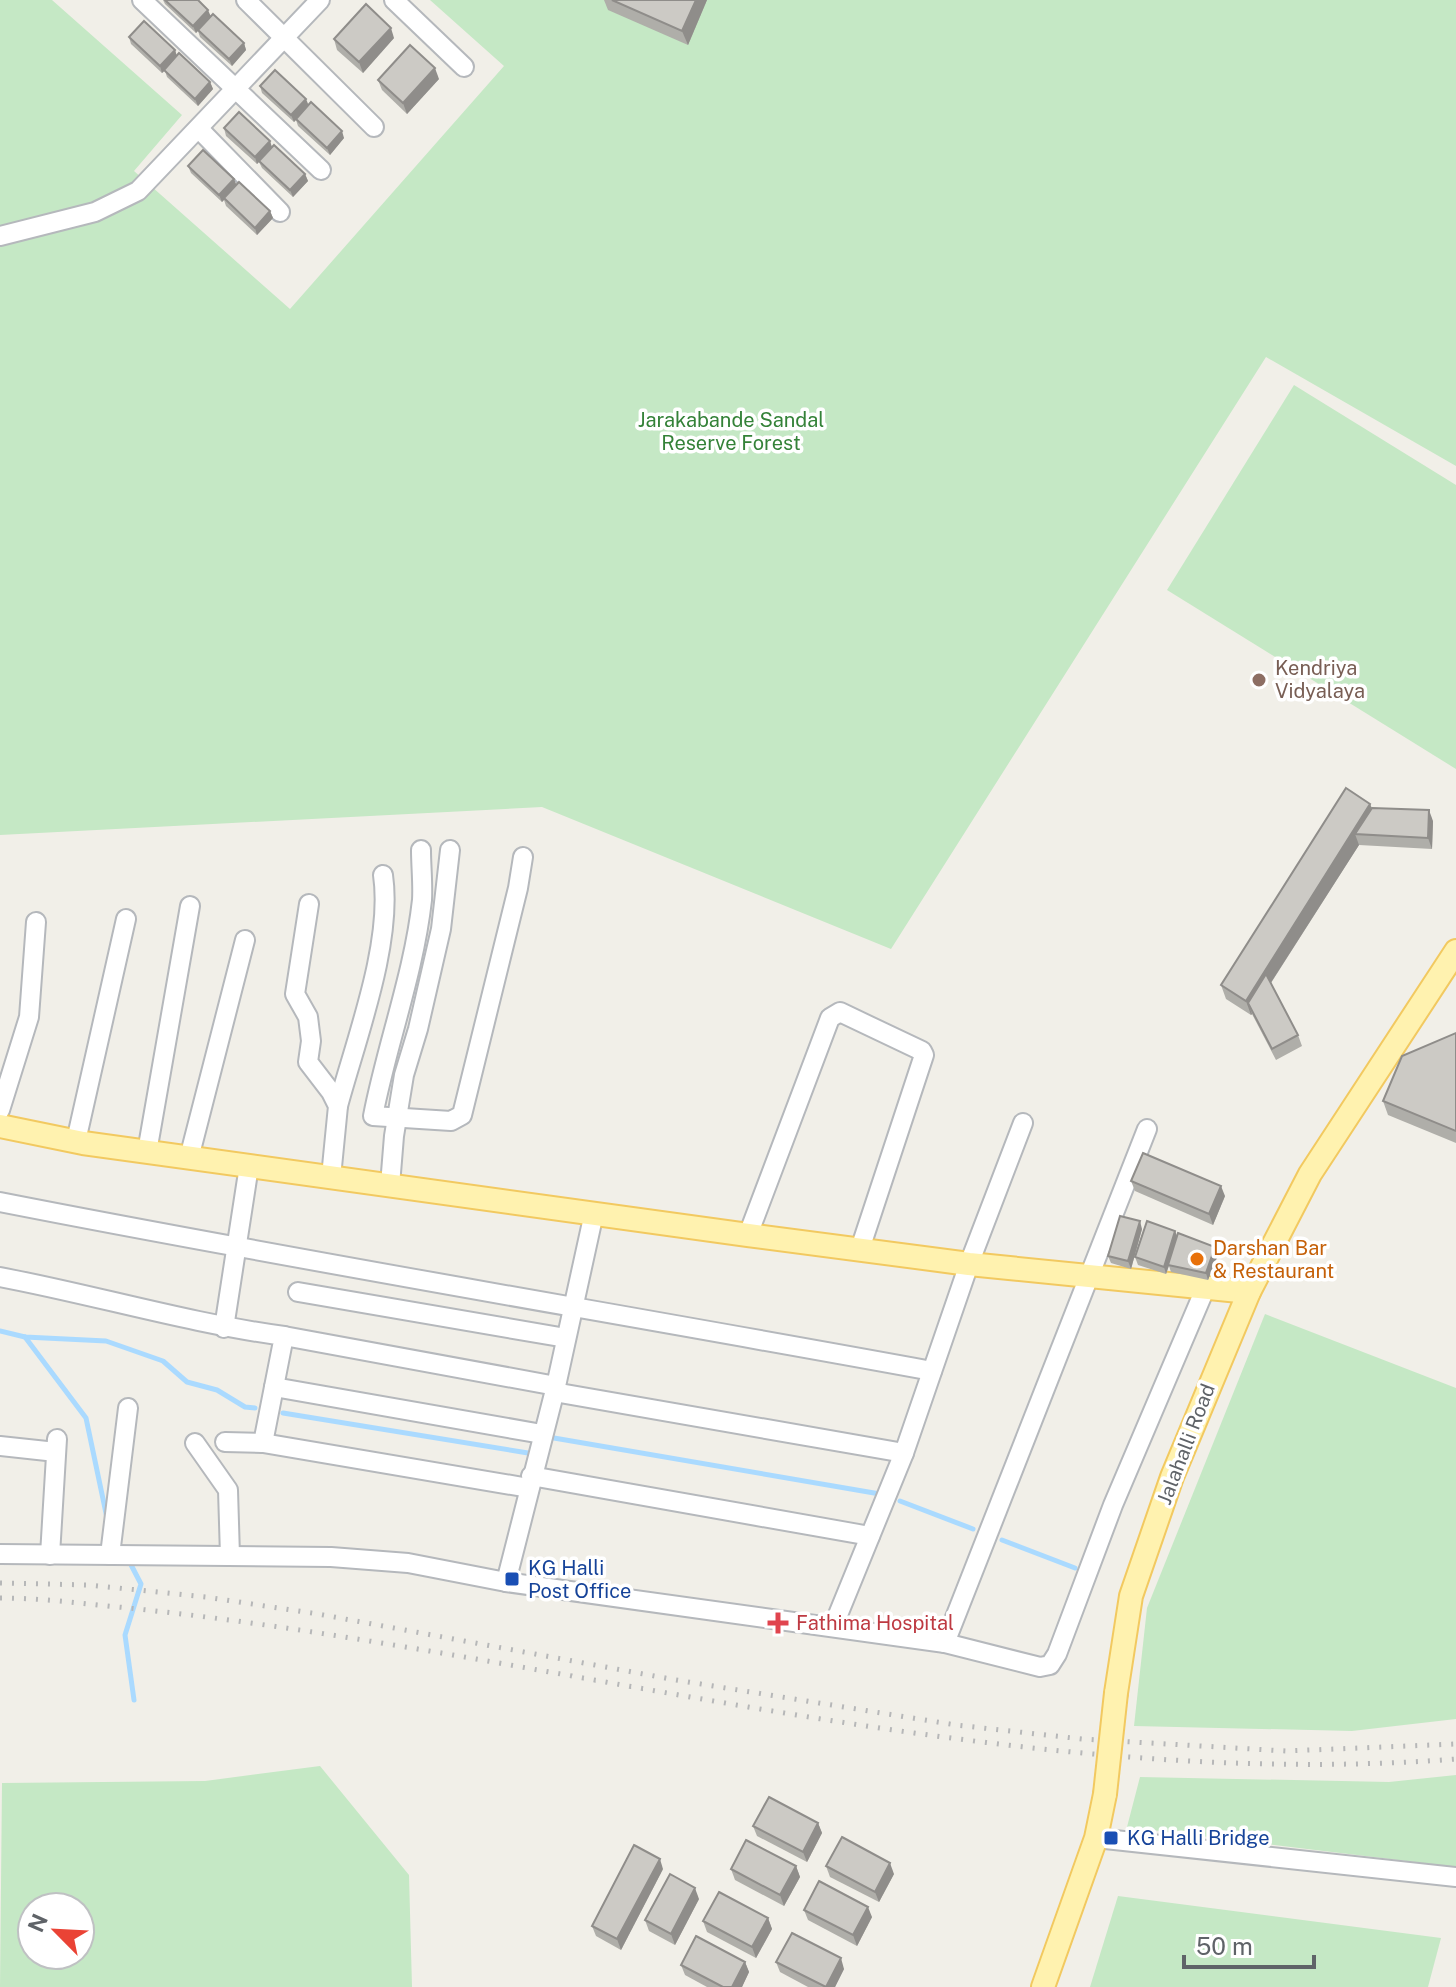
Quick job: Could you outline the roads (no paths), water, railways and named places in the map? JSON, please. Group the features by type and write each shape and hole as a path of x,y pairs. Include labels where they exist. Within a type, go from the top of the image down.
{"main road":[{"name":"Jalahalli Road","path":"1043,1987 1096,1838 1105,1794 1131,1596 1172,1477 1249,1292 1310,1174 1454,948"},
{"path":"0,1126 147,1152 748,1235 969,1264 1249,1292"}],"street":[{"path":"142,0 321,170"},
{"path":"246,0 374,127"},
{"path":"0,236 95,212 138,191 320,0"},
{"path":"394,0 464,67"},
{"path":"199,129 280,212"},
{"path":"421,850 422,897 413,953 373,1116 451,1121 462,1115 523,857"},
{"path":"390,1185 404,1075 441,929 450,850"},
{"path":"331,1177 338,1106 379,952 386,894 383,875"},
{"path":"309,904 295,994 308,1017 311,1041 308,1062 338,1106"},
{"path":"147,1152 190,906"},
{"path":"76,1141 126,919"},
{"path":"0,1110 29,1017 36,922"},
{"path":"189,1158 245,940"},
{"path":"748,1235 830,1018 840,1012 922,1051 924,1055 860,1249"},
{"path":"833,1627 904,1453 969,1264 1023,1123"},
{"path":"945,1643 1147,1129"},
{"path":"224,1328 249,1166"},
{"path":"0,1202 236,1248 574,1305 932,1371"},
{"path":"506,1582 555,1389 594,1213"},
{"path":"0,1277 224,1328 284,1336 904,1453"},
{"path":"0,1554 331,1557 408,1563 506,1582 945,1643 1040,1667 1050,1665 1057,1654 1113,1505 1205,1289"},
{"path":"298,1292 566,1338"},
{"path":"263,1443 284,1336"},
{"path":"274,1387 542,1434"},
{"path":"110,1555 128,1408"},
{"path":"225,1442 263,1443 870,1536"},
{"path":"195,1443 228,1490 230,1556"},
{"path":"0,1446 57,1445 50,1555"},
{"path":"1096,1838 1456,1877"}],"waterway":[{"path":"0,1331 25,1337 106,1341 163,1361 187,1382 217,1390 245,1407 255,1408"},
{"path":"25,1337 86,1418 107,1518"},
{"path":"283,1413 528,1453"},
{"path":"554,1438 880,1494"},
{"path":"900,1501 973,1529"},
{"path":"1002,1540 1075,1568"},
{"path":"128,1559 141,1584 125,1635 134,1700"}],"railway":[{"path":"0,1583 89,1585 206,1597 318,1614 676,1680 956,1725 1082,1739 1286,1751 1456,1744"},
{"path":"0,1598 118,1607 286,1628 827,1720 1078,1753 1204,1762 1330,1764 1456,1759"}],"place":[{"name":"Kendriya Vidyalaya","path":"1259,680"},
{"name":"Darshan Bar & Restaurant","path":"1197,1259"},
{"name":"KG Halli Post Office","path":"512,1579"},
{"name":"Fathima Hospital","path":"778,1623"},
{"name":"KG Halli Bridge","path":"1111,1838"}],"park label":[{"name":"Jarakabande Sandal Reserve Forest","path":"731,432"}]}
